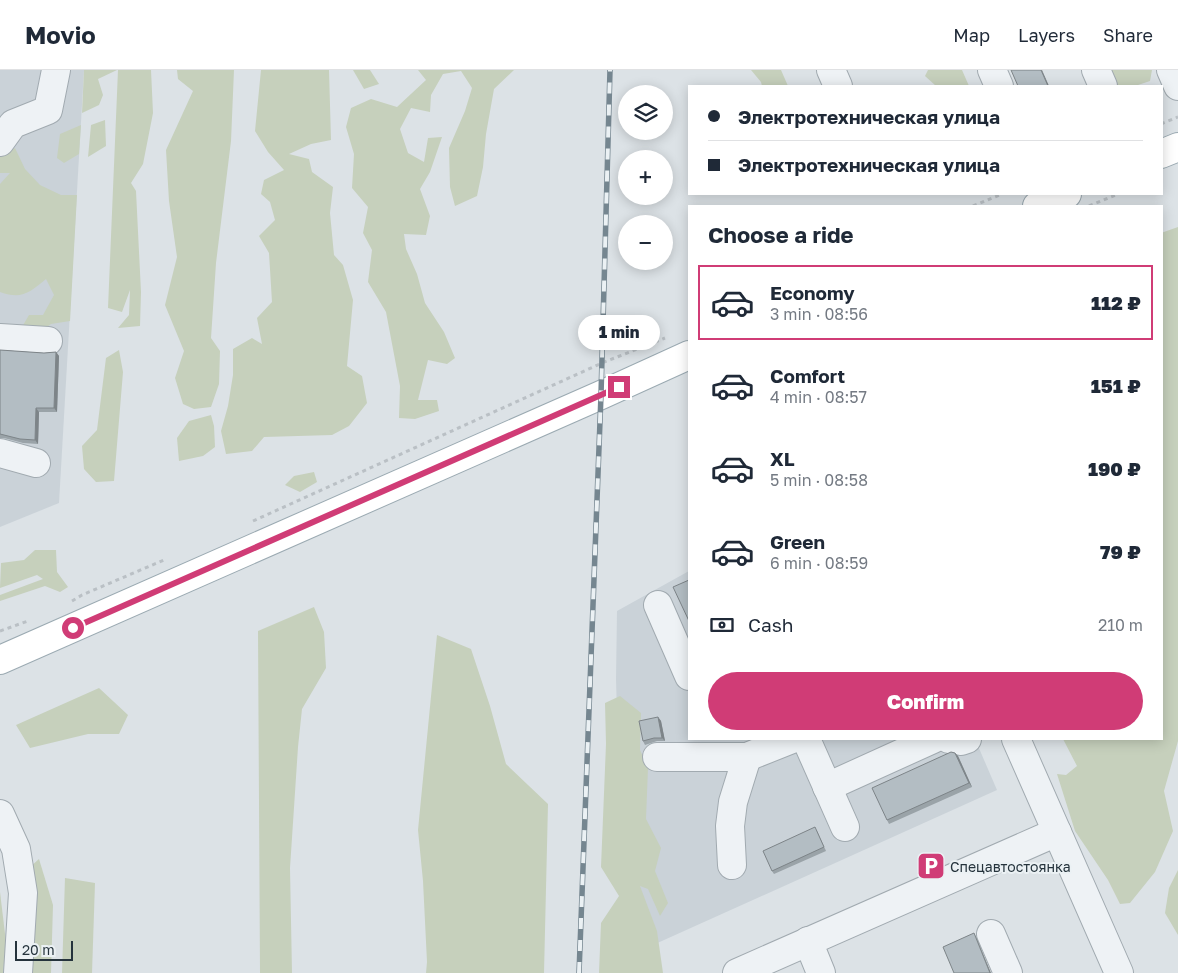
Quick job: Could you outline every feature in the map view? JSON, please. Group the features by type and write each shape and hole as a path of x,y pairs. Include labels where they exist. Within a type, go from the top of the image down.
{"main road":[{"path":"1163,153 1178,146"},
{"path":"0,660 601,395 681,345"}],"street":[{"path":"0,142 14,124 48,110 56,70"},
{"path":"992,70 999,85"},
{"path":"1096,70 1103,85"},
{"path":"1171,70 1178,86"},
{"path":"0,338 48,341"},
{"path":"0,453 36,463"},
{"path":"658,604 688,674"},
{"path":"657,757 747,757 790,740"},
{"path":"806,740 845,827"},
{"path":"827,787 932,740"},
{"path":"1016,740 1119,973"},
{"path":"732,865 730,826 733,802 747,757"},
{"path":"0,814 16,849 23,893 18,973"},
{"path":"737,973 1058,832"},
{"path":"991,934 1008,973"},
{"path":"808,941 821,973"}],"path":[{"path":"1163,123 1178,117"},
{"path":"975,205 1000,195"},
{"path":"1091,205 1116,195"},
{"path":"248,523 602,363 681,345"},
{"path":"67,604 82,595 169,558"},
{"path":"0,631 36,618"}],"shaded area":[{"path":"0,70 84,70 59,503 0,527"},
{"path":"688,572 688,740 975,740 997,790 653,945 623,925 616,679 617,611"}],"green space":[{"path":"84,70 117,70 98,79 103,95 99,105 82,113"},
{"path":"118,70 151,70 153,113 143,164 131,183 136,191 141,292 140,326 118,328 129,315 130,290 122,312 108,308"},
{"path":"177,70 234,70 231,141 216,263 211,338 220,351 219,384 211,407 194,409 183,404 175,378 184,351 165,305 177,257 169,201 166,150 193,91 178,79"},
{"path":"261,70 329,70 331,140 311,144 289,154 309,159 312,172 333,187 330,213 334,255 343,265 353,300 347,366 362,376 367,403 349,426 332,435 264,437 252,451 226,454 221,431 228,406 233,375 233,349 252,338 262,344 257,318 272,302 269,253 259,236 275,220 270,202 261,194 264,180 284,170 268,152 255,131"},
{"path":"353,70 370,70 379,84 364,89"},
{"path":"418,70 514,70 494,89 477,196 455,206 450,187 449,148 465,111 472,88 461,71 443,74 431,95 430,112 411,108 400,129 408,153 424,162 428,138 442,137 430,172 420,189 430,216 426,235 404,234 406,249 417,274 425,303 444,332 455,358 447,364 428,360 418,400 437,400 439,411 415,419 399,418 400,386 386,312 368,282 372,250 363,233 368,207 352,188 354,154 346,127 351,108 371,99 397,107 426,80"},
{"path":"751,70 781,70 788,85 762,85"},
{"path":"928,70 962,70 969,85 935,85 925,76"},
{"path":"1110,70 1152,70 1150,81 1138,85 1116,85"},
{"path":"105,120 106,146 88,157 91,125"},
{"path":"81,125 79,154 64,163 57,158 60,134"},
{"path":"15,148 25,169 40,185 61,195 77,195 70,321 51,324 41,331 22,327 29,315 43,315 54,295 46,279 35,288 20,295 0,292 0,184 10,173 0,173 0,157"},
{"path":"1178,227 1178,741 1164,791 1173,831 1155,872 1130,903 1120,904 1108,880 1075,831 1057,774 1066,775 1077,766 1064,740 1163,740 1163,232"},
{"path":"119,350 123,372 114,481 96,482 84,469 82,446 97,430 106,358"},
{"path":"211,415 214,426 215,447 203,456 179,461 177,438 189,421"},
{"path":"314,472 317,482 300,492 285,485 294,476"},
{"path":"35,550 56,550 57,572 68,587 60,592 45,586 0,601 0,595 43,579 37,575 0,588 1,563 24,560"},
{"path":"314,607 324,632 326,668 302,709 290,868 292,973 260,973 258,631"},
{"path":"437,635 471,649 490,706 506,764 548,804 544,973 426,973 423,881 418,830"},
{"path":"99,688 128,715 119,734 88,734 30,748 16,725"},
{"path":"620,696 641,713 640,750 648,768 646,819 661,848 655,871 668,903 660,916 648,889 640,886 657,931 663,973 599,973 601,923 619,896 601,867 606,744 605,703"},
{"path":"39,859 53,905 51,973 26,973 29,868"},
{"path":"1178,870 1178,935 1165,913 1169,888"},
{"path":"65,878 95,883 92,973 62,973"},
{"path":"0,892 6,942 3,973 0,973"}],"building":[{"path":"1011,70 1041,70 1048,85 1018,85"},
{"path":"0,350 56,352 54,408 36,408 35,440 20,439 0,434"},
{"path":"688,580 688,619 673,587"},
{"path":"658,717 662,738 643,741 639,721"},
{"path":"951,752 955,753 969,783 887,820 872,788"},
{"path":"815,827 824,847 772,871 763,851"},
{"path":"974,933 990,973 954,973 943,947"}],"railway":[{"path":"579,973 601,395 610,70"}],"place":[{"name":"Спецавтостоянка","path":"931,866"}],"route":[{"path":"73,628 619,387"}]}
